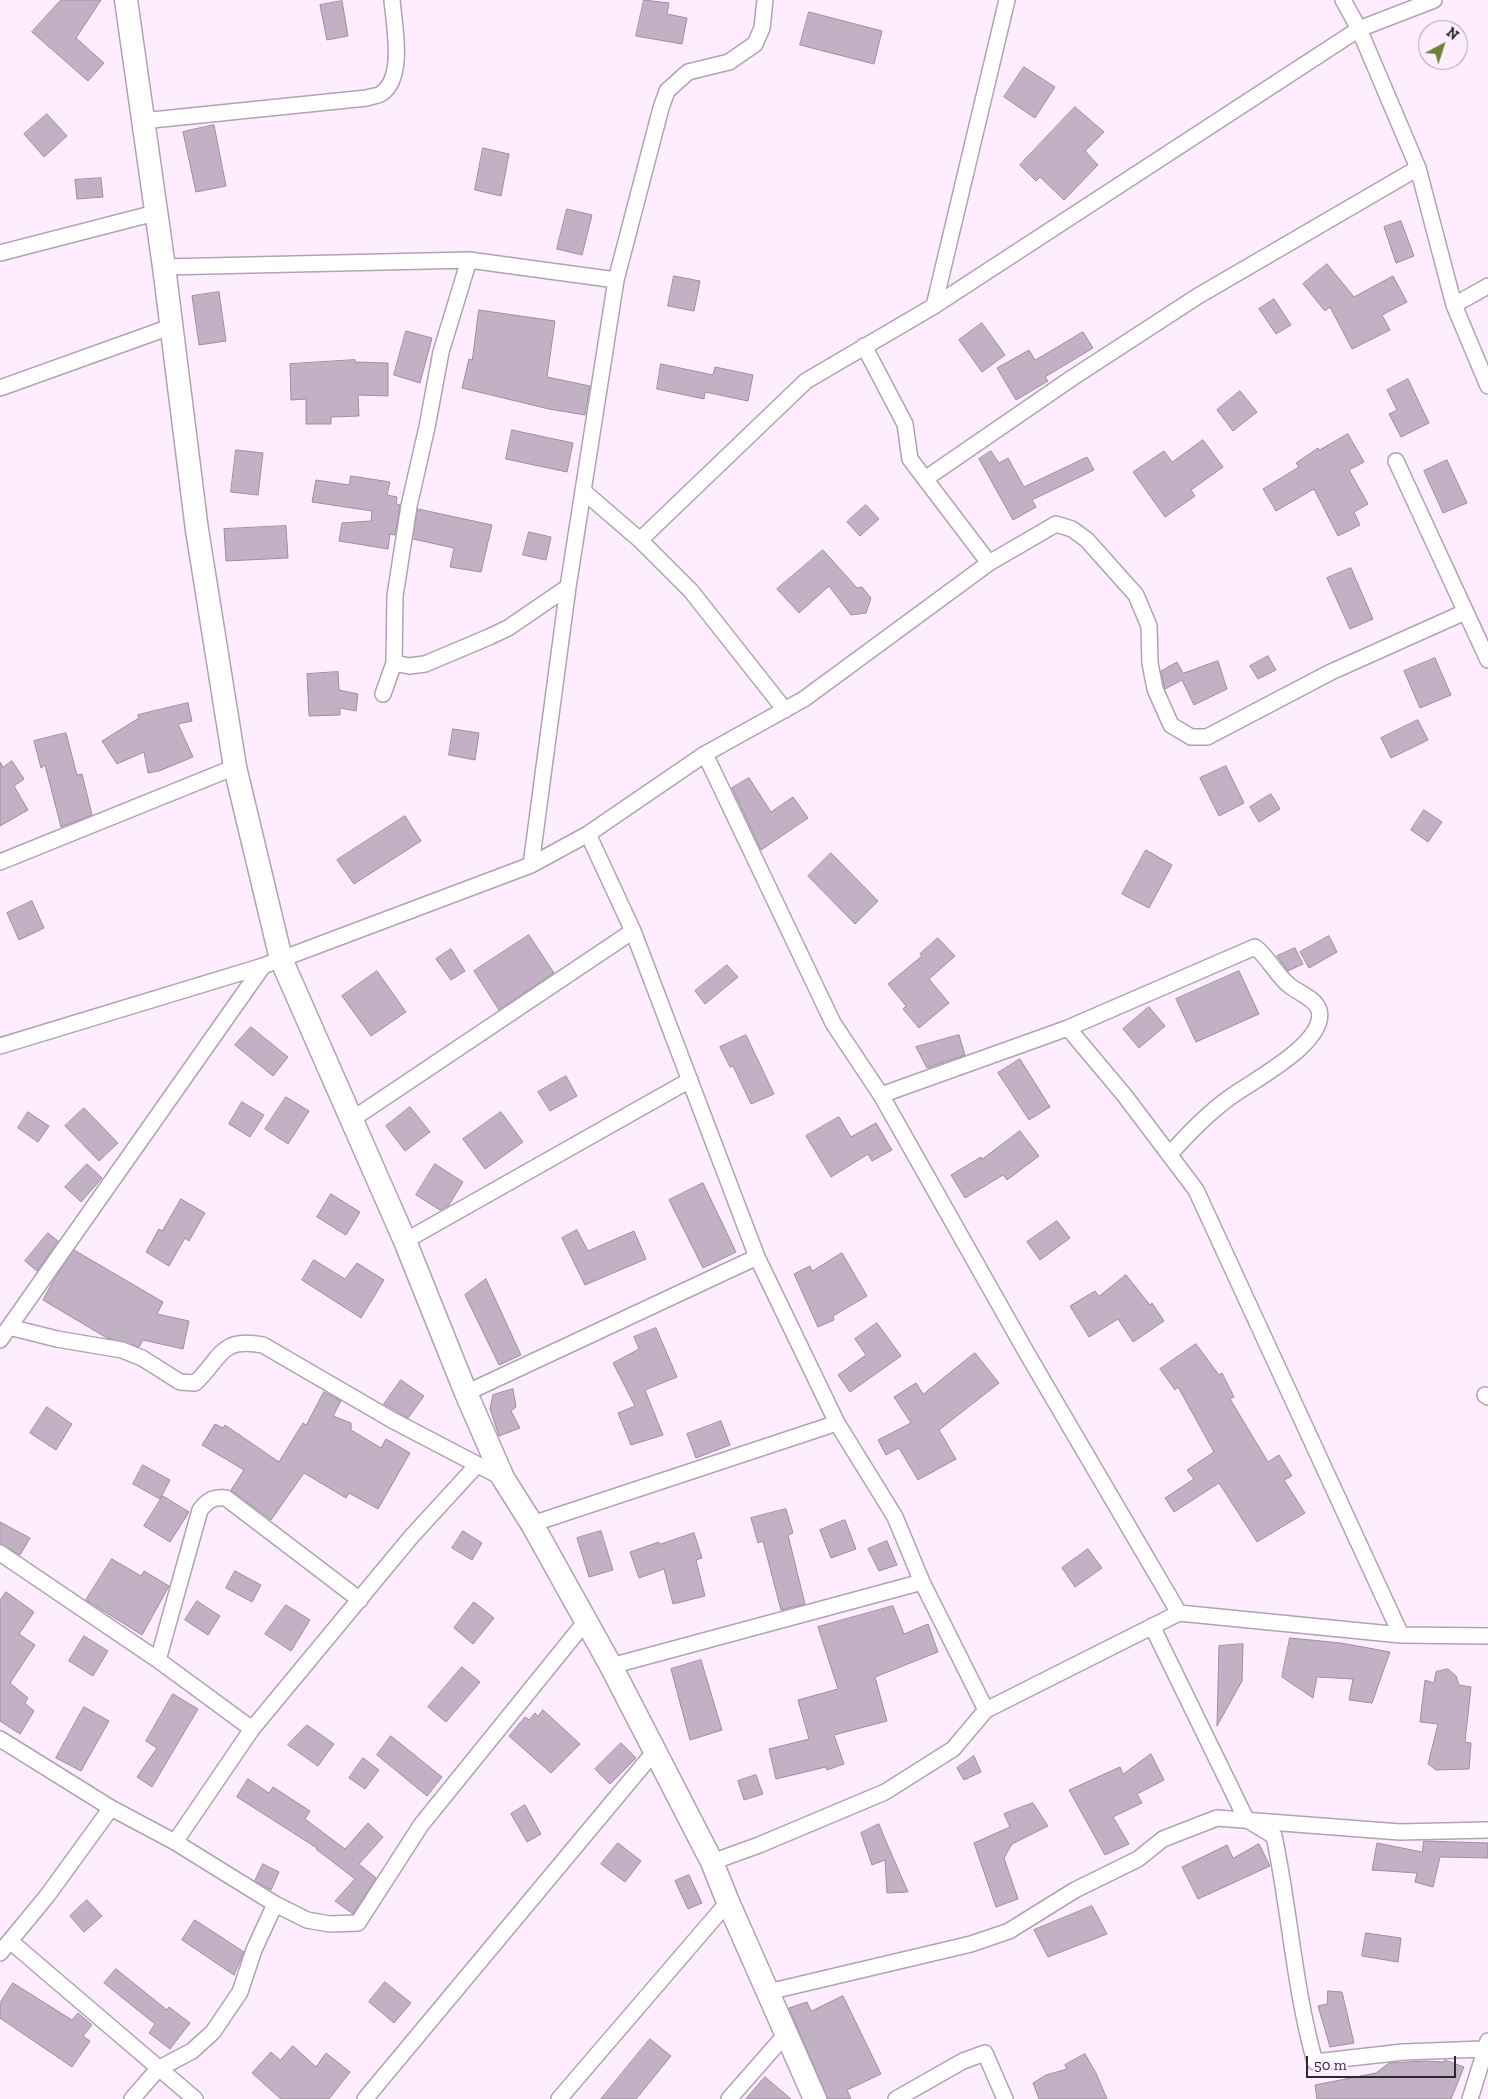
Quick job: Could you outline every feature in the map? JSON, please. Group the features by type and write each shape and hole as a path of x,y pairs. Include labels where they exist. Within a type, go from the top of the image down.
{"street":[{"path":"126,0 164,267 170,327 197,530 235,767 272,962 351,1120 405,1241 466,1393 503,1478 532,1524 656,1750 712,1862 815,2099"},
{"path":"142,121 358,99 382,94 390,85 396,72 392,0"},
{"path":"531,865 568,587 616,280 667,91 688,72 729,62 755,44 762,28 766,0"},
{"path":"934,306 1007,0"},
{"path":"1343,0 1359,29 1418,168 1454,306 1488,386"},
{"path":"640,540 806,381 934,306 1359,29 1434,0"},
{"path":"924,479 1072,378 1198,296 1418,168"},
{"path":"0,253 155,213"},
{"path":"164,267 469,260 616,280"},
{"path":"383,694 394,663 395,596 409,506 441,352 469,260"},
{"path":"1454,306 1488,286"},
{"path":"0,388 170,327"},
{"path":"864,346 905,424 910,459 989,563"},
{"path":"1396,461 1488,660"},
{"path":"583,491 640,540 691,591 784,710"},
{"path":"0,1046 272,962 531,865 588,834 705,754 804,699 989,563 1056,524 1072,529 1087,540 1136,595 1150,626 1150,663 1155,689 1171,725 1191,737 1207,737 1331,672 1465,612"},
{"path":"394,663 409,666 425,664 489,637 508,628 568,587"},
{"path":"705,754 833,1023 881,1095 1025,1350 1179,1613"},
{"path":"0,862 235,767"},
{"path":"588,834 633,931 757,1257 837,1423 894,1517 922,1582 986,1710"},
{"path":"351,1120 633,931"},
{"path":"881,1095 1068,1028 1255,947 1264,955 1274,970 1289,986 1314,1002 1319,1009 1320,1022 1311,1038 1283,1062 1228,1098 1202,1119 1170,1154"},
{"path":"4,1334 272,962"},
{"path":"1068,1028 1170,1154 1196,1190 1401,1635"},
{"path":"405,1241 690,1080"},
{"path":"466,1393 757,1257"},
{"path":"4,1334 57,1339 122,1350 142,1358 180,1382 195,1383 230,1345 245,1342 263,1345 392,1420 503,1478"},
{"path":"532,1524 837,1423"},
{"path":"175,1842 252,1729 411,1538 477,1464"},
{"path":"158,1660 200,1510 206,1502 214,1497 226,1498 360,1600"},
{"path":"0,1553 158,1660 252,1729"},
{"path":"611,1666 922,1582"},
{"path":"712,1862 759,1845 885,1792 953,1749 986,1710 1179,1613 1401,1635 1488,1636"},
{"path":"0,1739 111,1808 175,1842 275,1904 307,1920 330,1924 358,1923 420,1825 586,1621"},
{"path":"1152,1626 1246,1819 1274,1836 1283,1880 1306,2032 1315,2062 1486,2045 1470,2099"},
{"path":"365,2099 656,1750"},
{"path":"111,1808 46,1896 5,1947 195,2099"},
{"path":"768,1992 972,1944 1008,1931 1075,1890 1138,1859 1164,1839 1217,1818 1400,1832 1488,1830"},
{"path":"560,2099 728,1902"},
{"path":"132,2099 158,2069 192,2052 213,2032 240,1992 254,1950 275,1904"},
{"path":"729,2099 786,2034"},
{"path":"896,2099 963,2061 985,2053 1005,2099"}],"building":[{"path":"61,0 101,0 76,38 104,63 88,81 32,32"},
{"path":"644,0 669,3 667,14 687,18 682,44 636,36"},
{"path":"342,1 348,36 327,40 320,5"},
{"path":"809,12 882,31 874,64 800,45"},
{"path":"1024,67 1055,87 1035,118 1004,97"},
{"path":"1075,107 1104,132 1085,151 1098,165 1064,200 1040,177 1036,181 1020,165"},
{"path":"47,114 67,136 44,157 24,134"},
{"path":"214,125 226,186 196,192 183,132"},
{"path":"483,148 509,154 501,196 475,190"},
{"path":"101,178 103,197 77,199 75,180"},
{"path":"567,209 592,215 582,255 557,249"},
{"path":"1401,221 1414,256 1396,263 1384,227"},
{"path":"1327,264 1354,297 1393,276 1407,302 1382,315 1390,330 1352,349 1330,307 1325,311 1303,284"},
{"path":"674,276 700,281 694,311 668,306"},
{"path":"219,292 226,341 199,345 192,296"},
{"path":"1274,299 1291,325 1276,334 1259,309"},
{"path":"479,310 555,321 547,377 590,386 585,415 549,409 462,388 469,359 472,360"},
{"path":"982,323 1005,355 982,372 959,340"},
{"path":"406,331 432,338 420,383 394,375"},
{"path":"1083,332 1093,348 1045,377 1048,381 1016,400 997,368 1029,350 1035,360"},
{"path":"355,360 355,362 388,363 388,396 358,395 359,416 331,417 331,424 306,424 306,399 291,400 290,364"},
{"path":"661,364 713,375 715,367 753,375 748,401 705,392 704,399 657,389"},
{"path":"1408,379 1429,423 1401,437 1389,414 1397,410 1387,390"},
{"path":"1240,391 1257,412 1233,431 1217,410"},
{"path":"512,430 573,443 567,472 506,459"},
{"path":"1348,434 1364,462 1349,470 1368,504 1354,512 1360,525 1338,536 1314,489 1276,511 1263,489 1299,467 1296,463 1318,448 1319,450"},
{"path":"1203,440 1223,467 1191,490 1195,496 1165,517 1133,472 1164,451 1172,462"},
{"path":"236,450 263,453 258,495 231,492"},
{"path":"991,451 999,463 1008,458 1024,487 1087,457 1094,470 1032,500 1036,507 1013,520 979,459"},
{"path":"1447,460 1467,503 1443,513 1424,471"},
{"path":"351,476 390,482 387,495 397,497 396,504 400,505 395,535 390,534 388,549 339,541 342,523 371,521 372,511 312,502 316,480 349,485"},
{"path":"866,505 879,519 860,536 847,522"},
{"path":"418,509 492,525 481,572 450,567 454,548 413,539"},
{"path":"286,526 288,558 226,561 224,529"},
{"path":"529,532 551,537 546,560 523,555"},
{"path":"823,550 857,588 862,587 871,598 866,613 851,615 829,586 799,613 777,589"},
{"path":"1351,568 1373,619 1350,629 1327,578"},
{"path":"1268,656 1276,670 1258,679 1250,666"},
{"path":"1435,658 1451,695 1420,708 1404,671"},
{"path":"1218,661 1227,689 1194,705 1182,680 1165,689 1161,671 1177,662 1183,673"},
{"path":"338,672 339,690 358,694 356,711 340,708 340,715 309,716 307,674"},
{"path":"188,703 192,721 178,724 193,757 159,771 148,773 144,752 117,764 102,741 139,718 138,715"},
{"path":"1418,720 1428,740 1391,758 1381,738"},
{"path":"453,729 479,733 475,760 449,755"},
{"path":"66,733 77,775 82,774 92,815 61,827 45,765 41,768 34,741"},
{"path":"12,761 24,779 14,786 28,810 0,826 0,762 3,767"},
{"path":"1226,766 1244,803 1219,816 1200,778"},
{"path":"749,778 771,812 793,797 808,818 761,850 732,788"},
{"path":"1271,794 1280,809 1259,822 1250,807"},
{"path":"1424,810 1442,822 1428,842 1411,830"},
{"path":"405,816 421,841 354,884 337,860"},
{"path":"1146,850 1172,865 1149,908 1122,894"},
{"path":"831,853 878,901 855,924 808,876"},
{"path":"32,901 44,928 19,940 7,913"},
{"path":"529,935 554,973 499,1010 474,971"},
{"path":"1329,936 1337,952 1309,968 1300,952"},
{"path":"938,938 955,956 929,979 949,1003 919,1028 903,1009 906,1006 888,984 922,956 920,954"},
{"path":"1295,948 1303,964 1288,971 1277,956"},
{"path":"451,949 465,971 451,980 436,959"},
{"path":"727,965 738,977 705,1004 695,991"},
{"path":"377,971 406,1012 371,1036 342,996"},
{"path":"1239,971 1259,1014 1196,1042 1176,999"},
{"path":"1149,1007 1165,1026 1139,1048 1123,1029"},
{"path":"251,1027 288,1057 273,1076 235,1045"},
{"path":"746,1035 774,1094 751,1104 733,1066 730,1067 720,1047"},
{"path":"959,1035 965,1055 927,1068 916,1047"},
{"path":"1020,1059 1050,1107 1029,1120 998,1073"},
{"path":"566,1076 577,1096 550,1111 538,1092"},
{"path":"286,1097 309,1111 288,1144 265,1129"},
{"path":"242,1102 264,1115 250,1137 229,1124"},
{"path":"410,1107 430,1132 405,1151 386,1126"},
{"path":"84,1108 118,1143 99,1161 65,1126"},
{"path":"28,1112 49,1126 38,1142 18,1128"},
{"path":"501,1112 523,1142 485,1169 463,1139"},
{"path":"839,1117 851,1137 876,1123 892,1150 872,1161 868,1154 831,1177 806,1136"},
{"path":"1020,1131 1039,1156 1007,1180 1003,1175 965,1198 951,1175 981,1157 982,1159"},
{"path":"87,1164 102,1178 81,1202 65,1187"},
{"path":"435,1164 463,1182 449,1205 440,1210 416,1195"},
{"path":"703,1183 736,1252 703,1268 669,1200"},
{"path":"331,1194 360,1212 346,1235 317,1217"},
{"path":"181,1199 205,1213 189,1241 185,1238 169,1266 146,1252 159,1229 162,1231"},
{"path":"1057,1221 1070,1238 1040,1260 1027,1242"},
{"path":"577,1230 588,1251 634,1231 646,1259 585,1285 562,1238"},
{"path":"48,1233 58,1241 37,1271 25,1261"},
{"path":"74,1250 163,1302 157,1314 189,1321 183,1349 143,1340 139,1347 107,1338 43,1300"},
{"path":"842,1253 867,1296 833,1316 834,1320 818,1327 794,1274 810,1266 812,1271"},
{"path":"314,1260 345,1279 357,1263 384,1280 361,1318 302,1280"},
{"path":"1126,1275 1150,1305 1152,1303 1164,1321 1133,1342 1118,1319 1089,1337 1070,1306 1095,1291 1099,1296"},
{"path":"486,1279 521,1355 499,1365 465,1295"},
{"path":"877,1323 901,1356 850,1392 838,1375 866,1355 855,1339"},
{"path":"656,1328 677,1377 645,1390 663,1435 631,1445 618,1413 635,1406 613,1363 639,1349 634,1337"},
{"path":"1196,1344 1219,1375 1222,1373 1234,1397 1230,1399 1268,1462 1279,1455 1292,1476 1284,1480 1305,1513 1257,1542 1219,1483 1174,1512 1165,1498 1194,1479 1187,1470 1214,1452 1178,1387 1175,1390 1160,1369"},
{"path":"975,1353 999,1383 939,1430 956,1459 918,1480 899,1448 886,1455 878,1440 911,1423 894,1397 916,1383 923,1394"},
{"path":"401,1380 424,1396 408,1418 384,1404"},
{"path":"513,1389 516,1407 511,1411 520,1428 499,1436 490,1409 493,1395"},
{"path":"324,1392 341,1401 333,1416 351,1423 351,1430 381,1448 386,1439 410,1453 378,1509 349,1493 346,1498 304,1473 271,1520 231,1490 244,1470 202,1445 215,1424 223,1428 225,1425 279,1462 303,1423 306,1425"},
{"path":"47,1407 72,1424 56,1450 30,1433"},
{"path":"721,1421 730,1445 696,1458 687,1434"},
{"path":"143,1465 170,1480 160,1499 133,1484"},
{"path":"163,1496 189,1512 170,1542 144,1526"},
{"path":"786,1509 793,1533 788,1535 805,1604 781,1610 763,1541 758,1543 751,1518"},
{"path":"845,1520 856,1549 831,1558 820,1530"},
{"path":"0,1522 30,1538 20,1555 0,1544"},
{"path":"463,1531 482,1543 472,1560 452,1548"},
{"path":"601,1531 613,1570 589,1577 577,1538"},
{"path":"694,1533 702,1558 696,1560 705,1596 673,1604 664,1569 639,1578 630,1552"},
{"path":"887,1541 897,1565 879,1571 868,1549"},
{"path":"1088,1549 1102,1568 1075,1587 1062,1568"},
{"path":"112,1559 141,1576 144,1571 169,1586 142,1635 86,1600"},
{"path":"235,1571 261,1585 252,1602 226,1588"},
{"path":"6,1592 34,1612 19,1634 35,1645 10,1683 28,1698 25,1703 34,1711 20,1734 0,1721 0,1601"},
{"path":"197,1601 220,1616 208,1635 185,1620"},
{"path":"474,1602 494,1618 473,1644 454,1628"},
{"path":"286,1605 310,1620 291,1651 265,1634"},
{"path":"893,1606 904,1634 928,1624 938,1652 875,1677 887,1721 834,1735 844,1764 827,1770 826,1767 776,1779 769,1749 809,1739 798,1700 838,1689 818,1627"},
{"path":"84,1636 108,1651 93,1676 69,1661"},
{"path":"1290,1638 1341,1643 1390,1652 1372,1703 1349,1700 1353,1679 1317,1677 1313,1698 1282,1677"},
{"path":"1243,1644 1242,1681 1217,1726 1219,1646"},
{"path":"701,1660 722,1730 690,1740 671,1669"},
{"path":"462,1667 480,1682 446,1722 428,1707"},
{"path":"1448,1669 1456,1676 1459,1685 1471,1687 1465,1742 1471,1743 1469,1769 1436,1770 1428,1764 1438,1724 1420,1722 1425,1680 1434,1683 1436,1672"},
{"path":"173,1694 198,1709 152,1787 137,1777 157,1748 146,1741"},
{"path":"84,1707 109,1721 81,1771 56,1758"},
{"path":"543,1710 580,1744 551,1773 509,1736 525,1717 529,1720 535,1713 538,1716"},
{"path":"307,1725 334,1744 318,1766 288,1745"},
{"path":"391,1736 442,1777 427,1796 377,1755"},
{"path":"621,1743 636,1758 610,1784 595,1769"},
{"path":"1151,1754 1164,1780 1137,1794 1142,1803 1113,1817 1129,1844 1105,1855 1069,1790 1120,1767 1123,1774"},
{"path":"974,1756 981,1772 964,1780 957,1768"},
{"path":"363,1758 379,1770 365,1789 349,1778"},
{"path":"756,1775 763,1794 744,1800 738,1781"},
{"path":"248,1779 269,1793 273,1787 310,1811 305,1819 345,1849 368,1823 383,1837 359,1864 376,1878 353,1914 335,1901 355,1879 317,1848 237,1797"},
{"path":"1033,1803 1048,1826 1012,1844 1004,1858 1018,1899 996,1907 974,1843 1010,1827 1004,1814"},
{"path":"525,1805 541,1834 527,1842 511,1814"},
{"path":"879,1824 908,1892 887,1893 885,1860 872,1865 861,1833"},
{"path":"1424,1841 1488,1843 1488,1858 1440,1857 1433,1887 1415,1882 1417,1873 1372,1870 1377,1843 1422,1852"},
{"path":"618,1843 641,1861 625,1882 601,1864"},
{"path":"1259,1844 1270,1866 1198,1899 1182,1867 1227,1845 1233,1858"},
{"path":"263,1864 279,1872 271,1890 255,1881"},
{"path":"689,1875 702,1903 688,1909 675,1881"},
{"path":"87,1900 102,1916 84,1932 70,1916"},
{"path":"1092,1906 1107,1934 1048,1957 1034,1930"},
{"path":"195,1920 244,1952 234,1975 182,1940"},
{"path":"1366,1933 1401,1938 1398,1962 1362,1956"},
{"path":"116,1969 167,2010 169,2007 190,2023 170,2049 149,2033 155,2024 104,1983"},
{"path":"385,1982 411,2003 394,2023 369,2002"},
{"path":"13,1983 72,2020 78,2013 92,2025 83,2036 90,2041 72,2067 0,2018 0,2003"},
{"path":"1328,1991 1342,1992 1354,2043 1330,2047 1318,2006 1327,2004"},
{"path":"843,1996 881,2074 847,2090 851,2099 828,2099 789,2008 807,2002 811,2011"},
{"path":"650,2039 671,2056 636,2099 601,2099"},
{"path":"293,2046 316,2067 326,2053 350,2072 329,2099 281,2099 252,2073 271,2052 280,2060"},
{"path":"1085,2054 1096,2073 1107,2099 1039,2099 1033,2083 1046,2075 1067,2069 1065,2065"},
{"path":"1445,2060 1464,2067 1451,2099 1317,2099 1315,2085 1376,2073 1389,2063 1444,2062"},
{"path":"765,2077 791,2099 746,2099"}]}
